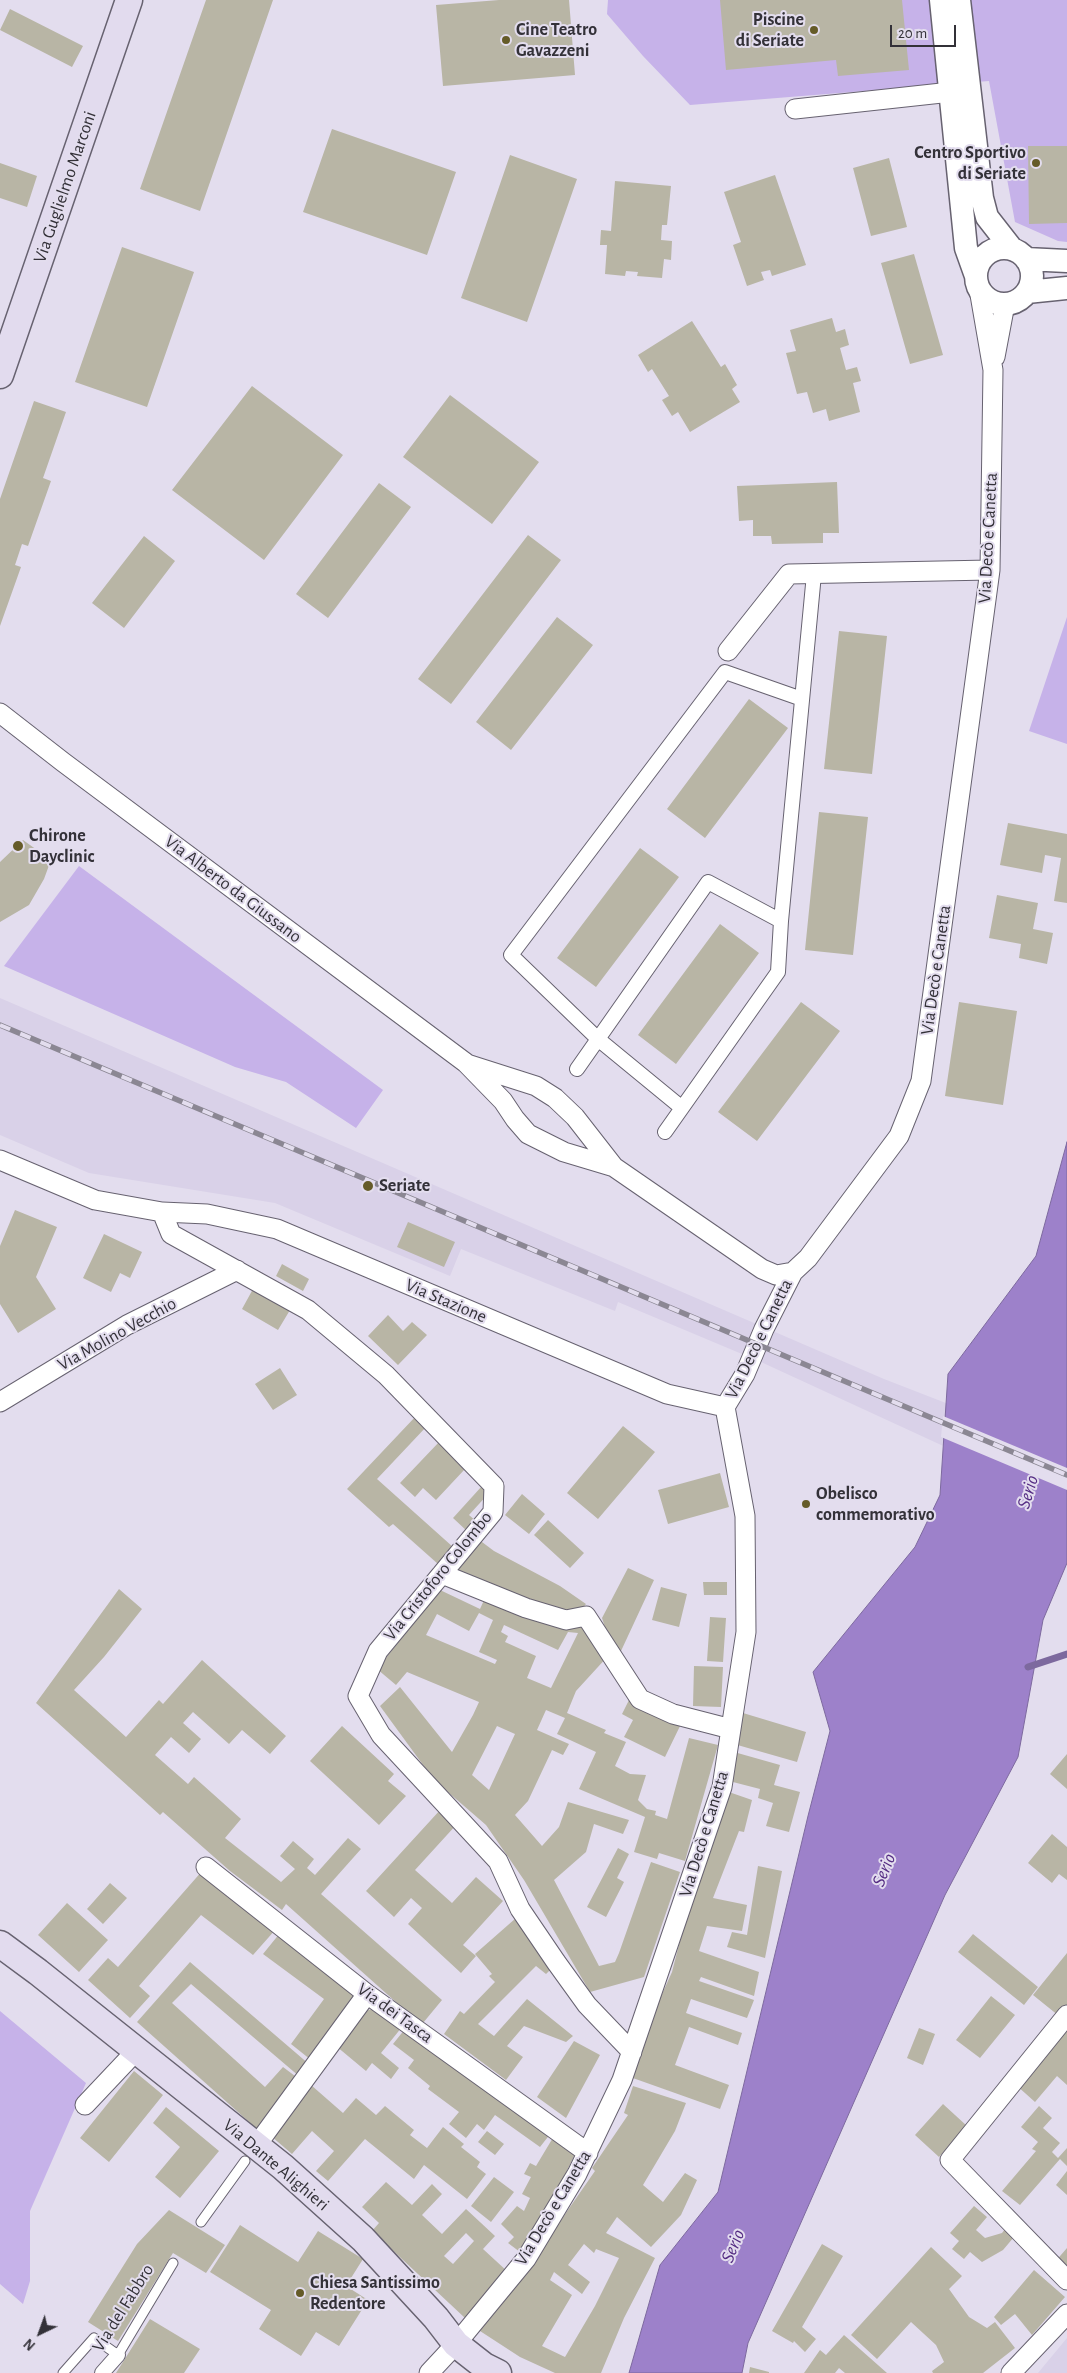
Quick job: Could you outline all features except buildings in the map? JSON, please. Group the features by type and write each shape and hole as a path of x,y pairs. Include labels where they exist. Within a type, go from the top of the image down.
{"main road":[{"name":"Via Guglielmo Marconi","path":"0,375 129,0"},
{"name":"Via Dante Alighieri","path":"0,1934 38,1972"},
{"name":"Via Dante Alighieri","path":"0,1944 136,2050 250,2154 363,2240 436,2318 456,2344 484,2366 498,2373"}],"street":[{"name":"Via Decò e Canetta","path":"429,2373 456,2344 526,2259 577,2174 622,2080 722,1787 746,1632 746,1516 726,1407 745,1374 764,1329 793,1272 808,1258 899,1136 922,1081 990,570 992,370 978,283 966,248 941,0"},
{"path":"959,0 982,198 987,217 1019,254 1032,275 1027,292 1021,298 1005,304 990,300 978,283 977,267 987,253 1004,248 1019,254 1067,261"},
{"path":"795,109 950,92"},
{"path":"1027,292 1067,288"},
{"name":"Via Decò e Canetta","path":"992,370 1005,304"},
{"path":"728,650 789,574 990,570"},
{"path":"665,1132 778,972 781,921 814,574"},
{"path":"682,1108 598,1039 511,955 725,672 802,699"},
{"name":"Via Alberto da Giussano","path":"0,713 466,1063"},
{"path":"577,1069 708,882 781,921"},
{"path":"466,1063 503,1101 514,1119 528,1134 564,1152 614,1167"},
{"path":"466,1063 536,1086 555,1098 576,1117 614,1167 762,1269 776,1275 793,1272"},
{"path":"503,1101 509,1086 518,1079"},
{"path":"564,1152 579,1140 584,1129"},
{"path":"0,1160 95,1200 162,1212"},
{"name":"Via Cristoforo Colombo","path":"162,1212 171,1234 308,1310 379,1369 416,1404 494,1486 493,1512 378,1651 358,1696 381,1735 498,1861 520,1909 556,1962 587,2005 632,2052"},
{"name":"Via Stazione","path":"162,1212 207,1214 277,1229 667,1394 726,1407"},
{"name":"Via Molino Vecchio","path":"0,1402 127,1325 237,1270"},
{"path":"442,1574 526,1608 566,1620 586,1616 640,1699 673,1714 731,1729"},
{"name":"Via dei Tasca","path":"206,1867 367,1994 588,2153"},
{"path":"250,2154 367,1994"},
{"path":"1067,2015 950,2160 1067,2280"},
{"path":"85,2105 136,2050"},
{"path":"1011,2373 1067,2314"},
{"name":"Via del Fabbro","path":"102,2373 118,2355"}],"lane":[{"path":"201,2222 250,2154"},
{"name":"Via del Fabbro","path":"118,2355 173,2263"},
{"path":"63,2373 94,2338 118,2355"}],"shaded area":[{"name":"Centro Sportivo di Seriate","path":"608,0 1067,0 1067,242 1058,241 1015,222 989,81 690,105 643,56 607,14"},
{"path":"1067,617 1067,744 1029,731"},
{"path":"79,866 383,1090 356,1128 286,1082 235,1067 4,966"},
{"path":"0,998 884,1379 1067,1450 1067,1503 761,1362 618,1302 615,1311 461,1249 450,1276 275,1203 89,1173 0,1135"},
{"path":"0,2011 86,2083 30,2211 30,2281 23,2304 0,2284"},
{"path":"1067,2338 1067,2373 1038,2373"}],"water":[{"name":"Serio","path":"1067,1142 1067,1563 1043,1620 1018,1757 945,1895 748,2343 742,2373 629,2373 660,2265 718,2192 830,1731 813,1672 915,1547 940,1495 948,1374 1036,1256"}],"pier":[{"path":"943,1416 1067,1468 1067,1490 941,1437"}],"waterway":[{"path":"1028,1667 1067,1654"}],"railway":[{"path":"0,1025 1067,1475"}],"place":[{"name":"Piscine di Seriate","path":"814,30"},
{"name":"Cine Teatro Gavazzeni","path":"506,40"},
{"name":"Centro Sportivo di Seriate","path":"1036,163"},
{"name":"Chirone Dayclinic","path":"18,846"},
{"name":"Seriate","path":"368,1186"},
{"name":"Obelisco commemorativo","path":"806,1504"},
{"name":"Chiesa Santissimo Redentore","path":"300,2293"}]}
